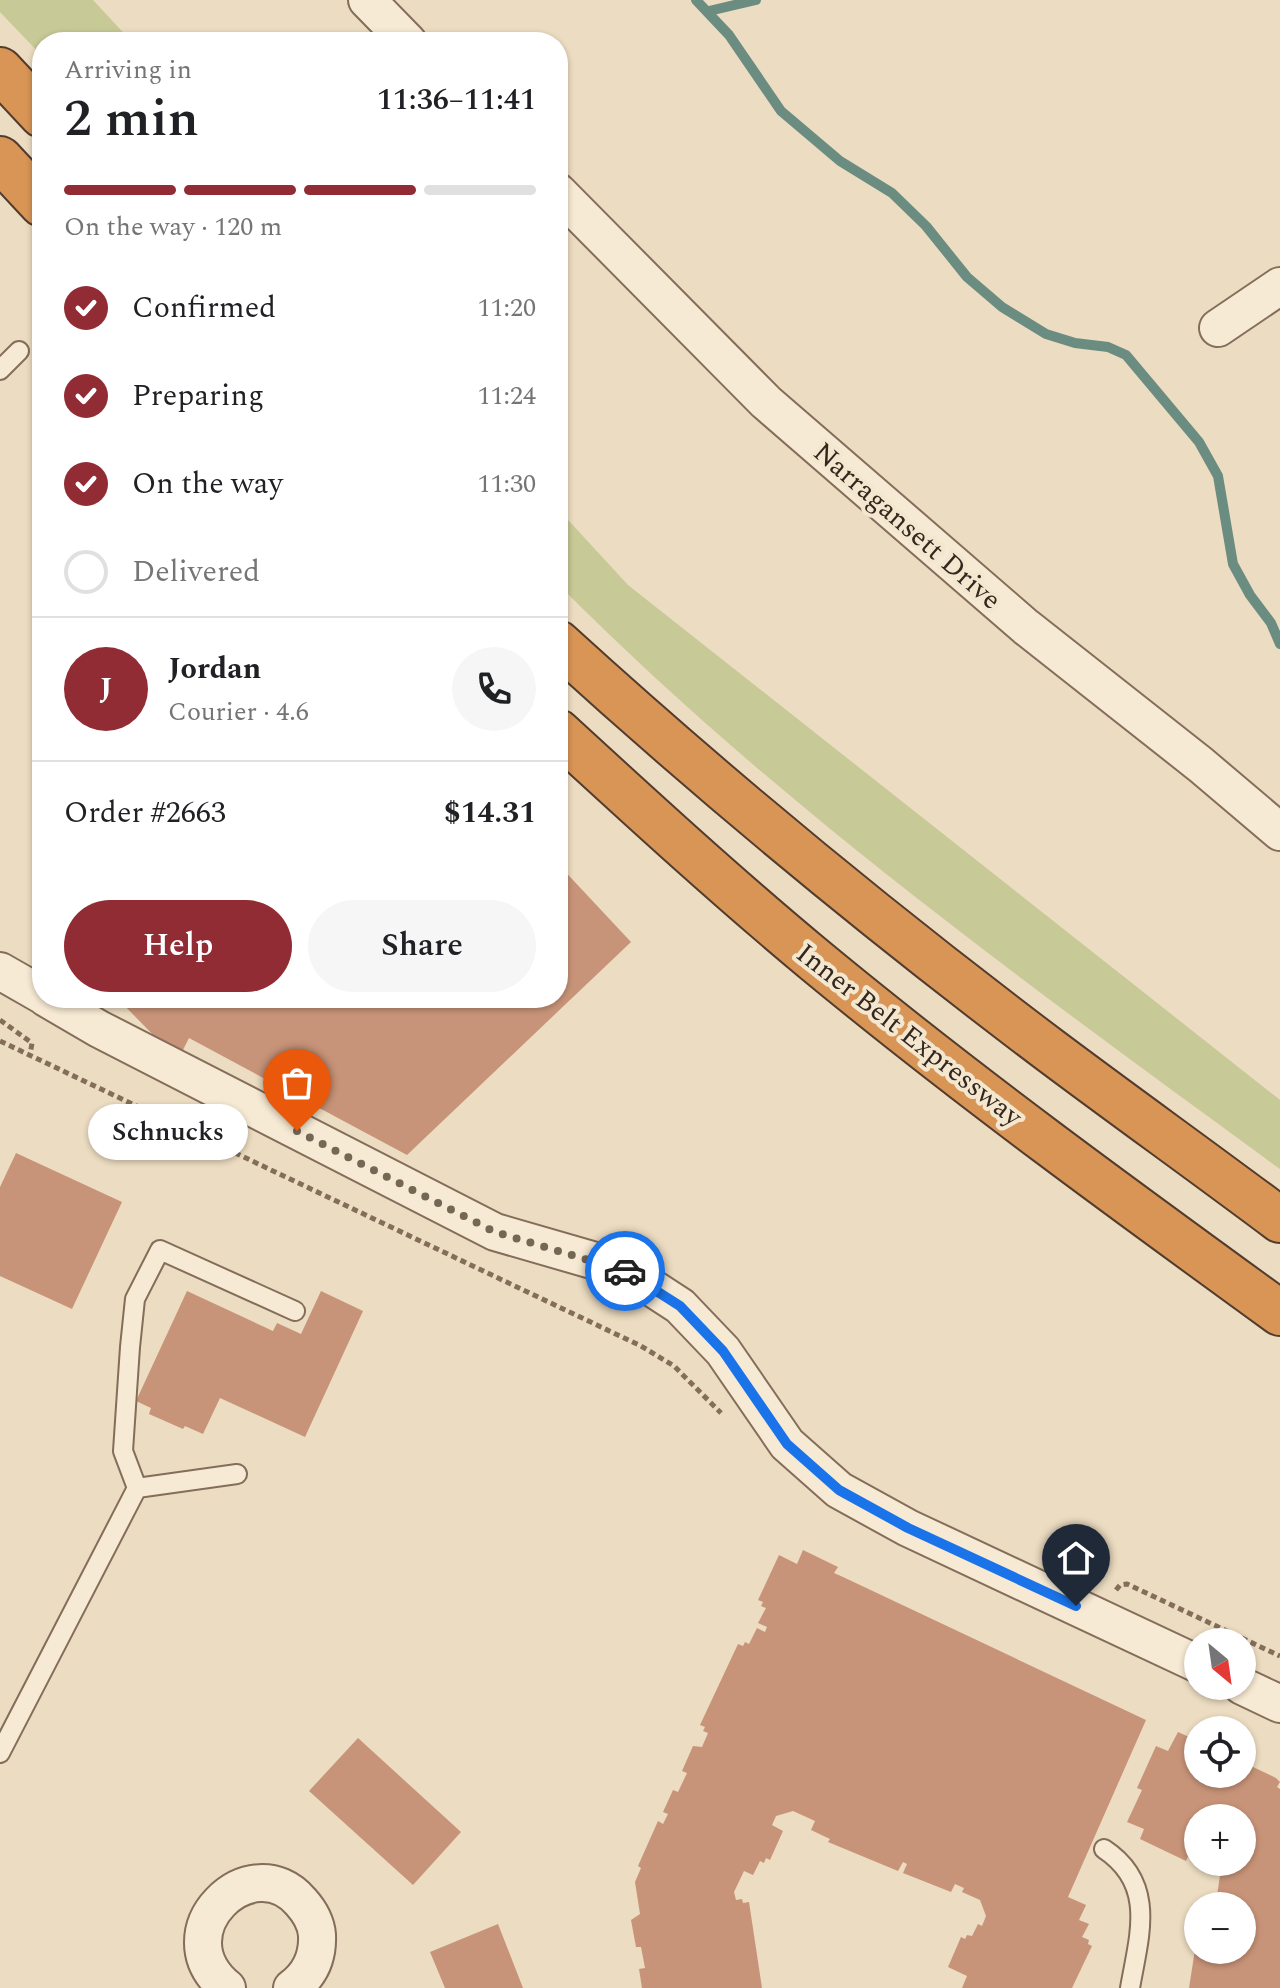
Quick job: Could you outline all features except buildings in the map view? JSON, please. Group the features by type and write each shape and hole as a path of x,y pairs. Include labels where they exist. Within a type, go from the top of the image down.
{"highway":[{"path":"0,70 32,104"},
{"path":"0,159 32,193"},
{"path":"568,652 693,762 865,906 1050,1050 1280,1220"},
{"name":"Inner Belt Expressway","path":"568,741 727,886 817,962 1013,1116 1280,1313"}],"street":[{"path":"367,0 398,32"},
{"name":"Narragansett Drive","path":"568,202 766,402 1026,627 1201,765 1280,832"},
{"path":"1218,328 1280,286"},
{"path":"0,971 32,990"},
{"path":"63,1008 495,1232 623,1269 680,1306 691,1317 723,1351 787,1444 839,1490 908,1528 1184,1657"},
{"path":"1256,1693 1280,1704"},
{"path":"227,1988 216,1979 207,1963 203,1944 205,1926 213,1908 226,1895 243,1887 261,1884 297,1897 310,1912 317,1930 317,1949 312,1968 299,1986"}],"lane":[{"path":"0,370 19,351"},
{"path":"0,1753 137,1488 123,1451 130,1347 135,1299 160,1250 295,1311"},
{"path":"137,1488 237,1474"},
{"path":"1104,1849 1117,1858 1139,1897 1143,1917 1130,1988"}],"path":[{"path":"0,1020 32,1043 30,1055"},
{"path":"0,1041 641,1346 674,1366 727,1419"},
{"path":"1112,1603 1117,1588 1127,1584 1280,1656"}],"green space":[{"path":"0,0 93,0 123,32 32,32 32,46 0,12"},
{"path":"568,520 628,585 1280,1100 1280,1169 907,891 728,743 568,594"}],"waterway":[{"path":"696,0 729,35 781,111 840,161 892,193 926,226 967,277 1002,307 1046,334 1075,343 1108,347 1126,355 1199,442 1218,476 1233,564 1250,595 1271,623 1280,644"},
{"path":"709,11 756,0"}],"way so far":[{"path":"297,1131 495,1232 625,1271"}],"place":[{"name":"Schnucks","path":"297,1131"}],"route":[{"path":"625,1271 680,1306 723,1351 787,1444 839,1490 908,1528 1076,1606"}]}
